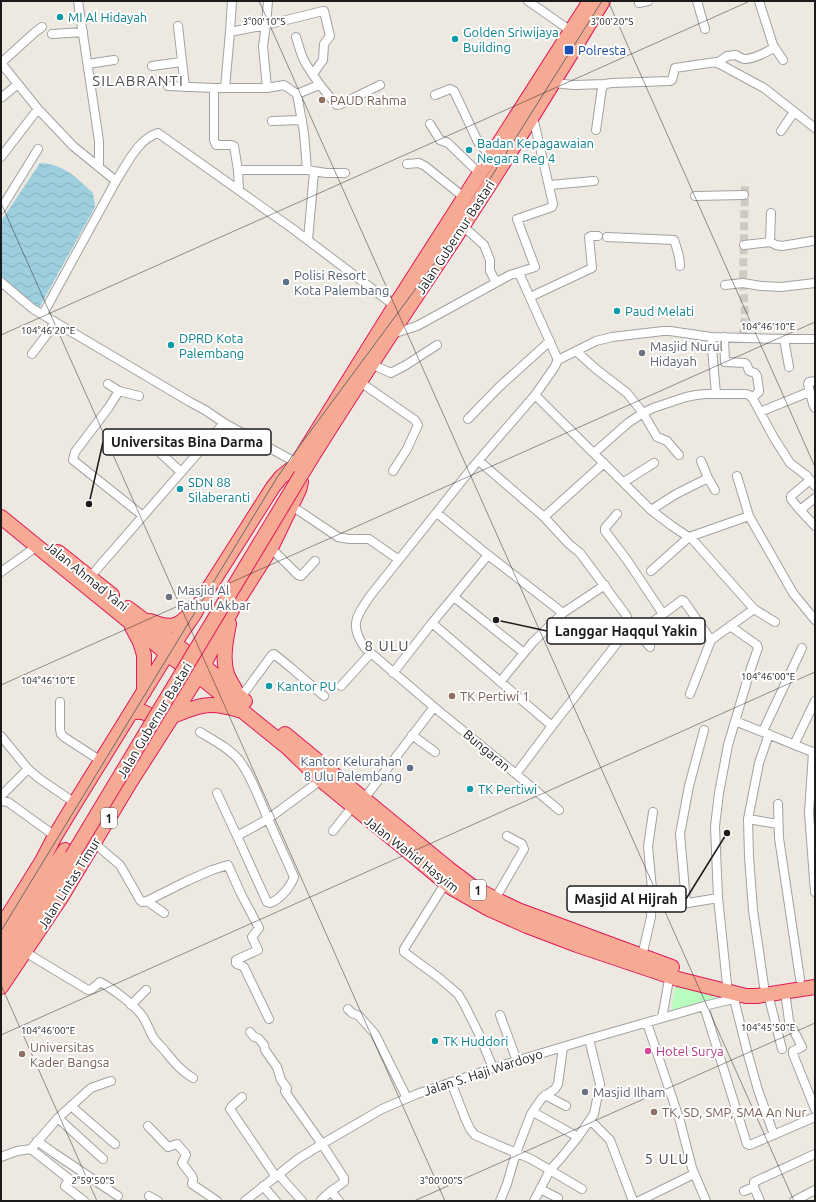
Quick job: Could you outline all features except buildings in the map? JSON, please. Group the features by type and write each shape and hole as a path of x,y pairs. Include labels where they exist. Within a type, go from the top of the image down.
{"highway":[{"name":"Jalan Gubernur Bastari","path":"1,966 395,306 590,1"},
{"name":"Jalan Gubernur Bastari","path":"171,649 195,613 207,590 273,486 281,477 298,469 360,382 515,145 603,1"},
{"path":"503,137 515,145"},
{"name":"Jalan Gubernur Bastari","path":"200,671 232,608 271,548 292,506 299,490 298,469"},
{"name":"Jalan Ahmad Yani","path":"1,515 36,547 132,618 171,649"},
{"name":"Jalan Ahmad Yani","path":"1,515 90,577 132,618"},
{"path":"132,618 159,625 176,625 187,616 207,590"},
{"path":"232,608 225,663 227,675 240,697"},
{"path":"195,613 200,625 204,629 221,631"},
{"path":"132,618 144,655 144,692"},
{"path":"1,927 16,914 55,836 171,649"},
{"name":"Jalan Wahid Hasyim","path":"171,649 200,671 240,697 358,802 434,874 488,909 577,945 671,971 744,988 785,991 815,987"},
{"name":"Jalan Wahid Hasyim","path":"200,671 244,712 287,747 321,780 358,802 449,870 495,900 642,956 671,971 740,998 800,979 815,977"},
{"name":"Jalan Lintas Timur","path":"1,987 38,933 200,671"},
{"path":"173,716 201,706 212,704 224,705 244,712"},
{"path":"131,713 142,711 149,715 154,720 161,735"},
{"name":"Jalan Gubernur Bastari","path":"1,948 16,914 69,853"},
{"path":"18,939 38,933"}],"street":[{"path":"78,1 84,32 99,141 99,166"},
{"path":"225,88 232,1"},
{"path":"267,88 263,46 268,1"},
{"path":"528,1 571,31"},
{"path":"639,4 648,1"},
{"path":"697,1 705,29"},
{"path":"759,1 774,48 783,60"},
{"path":"230,32 323,11 325,12 330,36 324,44 323,60 313,74"},
{"path":"178,26 185,87"},
{"path":"42,27 1,63 38,109 73,146 116,181"},
{"path":"52,34 84,32"},
{"path":"296,37 306,64 319,85 338,106 380,85"},
{"path":"717,63 727,56 736,55 745,59 759,55 774,48"},
{"path":"88,64 114,60"},
{"path":"152,66 181,62"},
{"path":"553,83 574,85 605,84 612,82 670,82 672,80 675,68 716,62 764,88 815,128"},
{"path":"1,98 18,84"},
{"path":"596,130 602,88 605,84"},
{"path":"168,86 267,88 284,85 297,94 311,171 308,240"},
{"path":"297,94 319,85"},
{"path":"214,88 214,140 216,145 233,145 238,170 239,190"},
{"path":"435,95 450,89 454,90 478,142 491,156"},
{"path":"1,157 38,109"},
{"path":"781,131 794,112"},
{"path":"390,335 411,329 430,320 510,275 534,268 535,265 517,219 552,207 553,204 550,186 532,116"},
{"path":"272,121 302,120"},
{"path":"430,124 440,140 448,143 480,174"},
{"path":"43,314 116,181 141,143 150,135 158,133 308,240 395,306"},
{"path":"1,209 38,149"},
{"path":"407,164 422,164 465,198"},
{"path":"238,170 345,173"},
{"path":"550,186 594,181"},
{"path":"695,196 744,195"},
{"path":"770,242 771,213"},
{"path":"463,226 484,245 490,260 490,271 496,282"},
{"path":"530,297 592,268 589,238 591,236 598,236"},
{"path":"606,237 674,240 676,248 680,254 680,266"},
{"path":"744,245 770,242 782,246 812,241"},
{"path":"519,273 558,360 596,341 612,337 663,331 711,337 815,339"},
{"path":"1,282 33,309 205,410 298,469"},
{"path":"725,285 743,283 781,287 815,283"},
{"path":"32,354 51,329 54,321"},
{"path":"711,337 716,394"},
{"path":"724,337 725,362 746,364 748,371 755,373 757,376 759,390 758,393 752,398"},
{"path":"784,339 789,367"},
{"path":"468,419 506,381 550,341"},
{"path":"371,364 391,373 437,345"},
{"path":"576,351 627,393 643,413 657,437 667,441 679,455"},
{"name":"Bungaran","path":"558,360 535,395 479,461 370,596 358,617 356,630 358,637 370,654 516,774 621,638 628,632"},
{"path":"815,381 808,383 809,392 815,408"},
{"path":"360,382 415,420 418,425 410,444 393,470"},
{"path":"108,384 119,391 139,396"},
{"path":"119,391 109,407 75,452 73,460 143,516"},
{"path":"760,412 809,392"},
{"path":"594,452 628,423 643,413 686,397 706,394 746,394 752,398 790,463 807,476 813,483 791,496 791,499 815,526"},
{"path":"535,395 651,510 693,540 754,609 776,622"},
{"path":"90,577 224,422"},
{"path":"156,449 181,472"},
{"path":"479,461 544,517 569,544 584,557 628,619 628,632 638,633 683,600 711,640"},
{"path":"702,461 708,478 715,490"},
{"path":"544,517 604,463"},
{"path":"624,482 654,463"},
{"path":"737,476 749,516 793,593 815,620"},
{"path":"651,510 676,494 708,478"},
{"path":"800,510 815,498"},
{"path":"292,506 338,536 349,539 369,539 399,560"},
{"path":"437,513 563,613"},
{"path":"617,514 605,528 605,531 627,560 663,614"},
{"path":"652,571 689,537 749,516"},
{"path":"1,572 36,547"},
{"path":"271,548 298,575 301,576 315,561"},
{"path":"393,673 488,555"},
{"path":"500,682 533,642 563,613 605,585"},
{"path":"454,597 524,653"},
{"path":"690,694 711,640 754,609"},
{"path":"432,623 552,726"},
{"path":"727,984 718,898 715,826 726,752 758,648 757,645 730,626"},
{"path":"638,633 650,647"},
{"path":"782,1049 766,990 753,910 748,819 766,732 802,648"},
{"path":"240,697 274,654 324,696"},
{"path":"341,686 370,654"},
{"path":"60,702 61,734 101,761"},
{"path":"794,745 815,702"},
{"path":"333,832 434,707"},
{"path":"735,720 814,752 809,812 815,892"},
{"path":"704,730 689,786 680,840 686,902 688,903 718,898"},
{"path":"200,732 226,749 238,759 249,777 294,877 285,892 274,902 267,902 217,793"},
{"path":"412,735 436,752"},
{"path":"1,736 28,769 75,802"},
{"path":"1,796 28,769"},
{"path":"516,774 559,810"},
{"path":"237,836 268,819 321,780"},
{"path":"1,800 8,802 55,836"},
{"path":"778,804 778,824 800,979"},
{"path":"642,956 651,917 652,889 648,847 653,812"},
{"path":"748,819 778,824"},
{"path":"495,900 524,849 522,844 507,836"},
{"path":"94,843 120,865 142,902 212,870 228,865 260,928 252,937 258,950 236,960 236,963 244,967 269,1019"},
{"path":"446,882 404,949 404,952 458,994 478,1032 493,1068"},
{"path":"147,901 164,913"},
{"path":"25,952 88,990 100,983 114,991 143,1016 152,1036 175,1064 184,1073 193,1078"},
{"path":"662,1018 671,971"},
{"path":"131,1005 146,990"},
{"path":"785,991 789,1021 802,1047 793,1051 793,1054 815,1109"},
{"path":"740,998 747,1051 758,1090 774,1135"},
{"name":"Jalan S. Haji Wardoyo","path":"246,1201 298,1159 382,1109 407,1098 493,1068 589,1039 704,1006 740,998"},
{"path":"704,1006 747,1144 750,1145 815,1117"},
{"path":"348,1010 359,1016 375,1034 407,1098"},
{"path":"500,1015 517,1061"},
{"path":"647,1023 680,1121 694,1174 706,1201"},
{"path":"250,1032 264,1045 265,1050 277,1067 281,1080 287,1088 285,1091 286,1094 345,1179 344,1182 321,1200"},
{"path":"534,1201 550,1170 578,1138 594,1114 600,1084 589,1039"},
{"path":"500,1201 507,1184 516,1152 533,1112 542,1098 558,1084 563,1047"},
{"path":"1,1158 17,1151 31,1149 58,1118 92,1088 111,1081"},
{"path":"451,1082 465,1118 473,1133 495,1144 531,1158 582,1188"},
{"path":"545,1095 566,1106"},
{"path":"242,1097 230,1109 277,1176 302,1201"},
{"path":"71,1106 115,1144"},
{"path":"533,1112 578,1138"},
{"path":"58,1118 103,1159"},
{"path":"590,1120 610,1140 633,1201"},
{"path":"148,1126 168,1147 177,1144 186,1155 182,1163 192,1176 192,1184 217,1201"},
{"path":"37,1141 118,1196"},
{"path":"31,1149 69,1179 65,1186 84,1201"},
{"path":"760,1201 753,1185 755,1181 815,1154"},
{"path":"639,1201 694,1174"},
{"path":"263,1186 276,1201"},
{"path":"744,1191 754,1187"},
{"path":"540,1189 558,1198"},
{"path":"796,1200 815,1190"},
{"path":"332,1191 339,1201"},
{"path":"149,1196 158,1201"}],"green space":[{"path":"676,980 717,998 671,1012"}],"water":[{"path":"40,163 56,166 76,177 93,193 95,207 39,308 1,276 1,221"}],"tunnel":[{"path":"742,338 745,316 743,283 745,182"}],"tram line":[{"path":"1,931 278,476 459,228 602,1"}],"place":[{"name":"MI Al Hidayah","path":"60,17"},
{"name":"Golden Sriwijaya Building","path":"455,39"},
{"name":"Polresta","path":"569,50"},
{"name":"PAUD Rahma","path":"322,100"},
{"name":"Badan Kepagawaian Negara Reg 4","path":"469,150"},
{"name":"Polisi Resort Kota Palembang","path":"286,282"},
{"name":"Paud Melati","path":"617,311"},
{"name":"DPRD Kota Palembang","path":"171,345"},
{"name":"Masjid Nurul Hidayah","path":"642,353"},
{"name":"SDN 88 Silaberanti","path":"180,489"},
{"name":"Universitas Bina Darma","path":"89,504"},
{"name":"Masjid Al Fathul Akbar","path":"169,597"},
{"name":"Langgar Haqqul Yakin","path":"496,620"},
{"name":"Kantor PU","path":"269,686"},
{"name":"TK Pertiwi 1","path":"452,696"},
{"name":"Kantor Kelurahan 8 Ulu Palembang","path":"410,768"},
{"name":"TK Pertiwi","path":"470,789"},
{"name":"Masjid Al Hijrah","path":"727,833"},
{"name":"TK Huddori","path":"435,1041"},
{"name":"Hotel Surya","path":"648,1051"},
{"name":"Universitas Kader Bangsa","path":"22,1054"},
{"name":"Masjid Ilham","path":"585,1092"},
{"name":"TK, SD, SMP, SMA An Nur","path":"654,1112"}],"district":[{"name":"SILABRANTI","path":"138,80"},
{"name":"8 ULU","path":"387,645"},
{"name":"5 ULU","path":"667,1158"}]}
